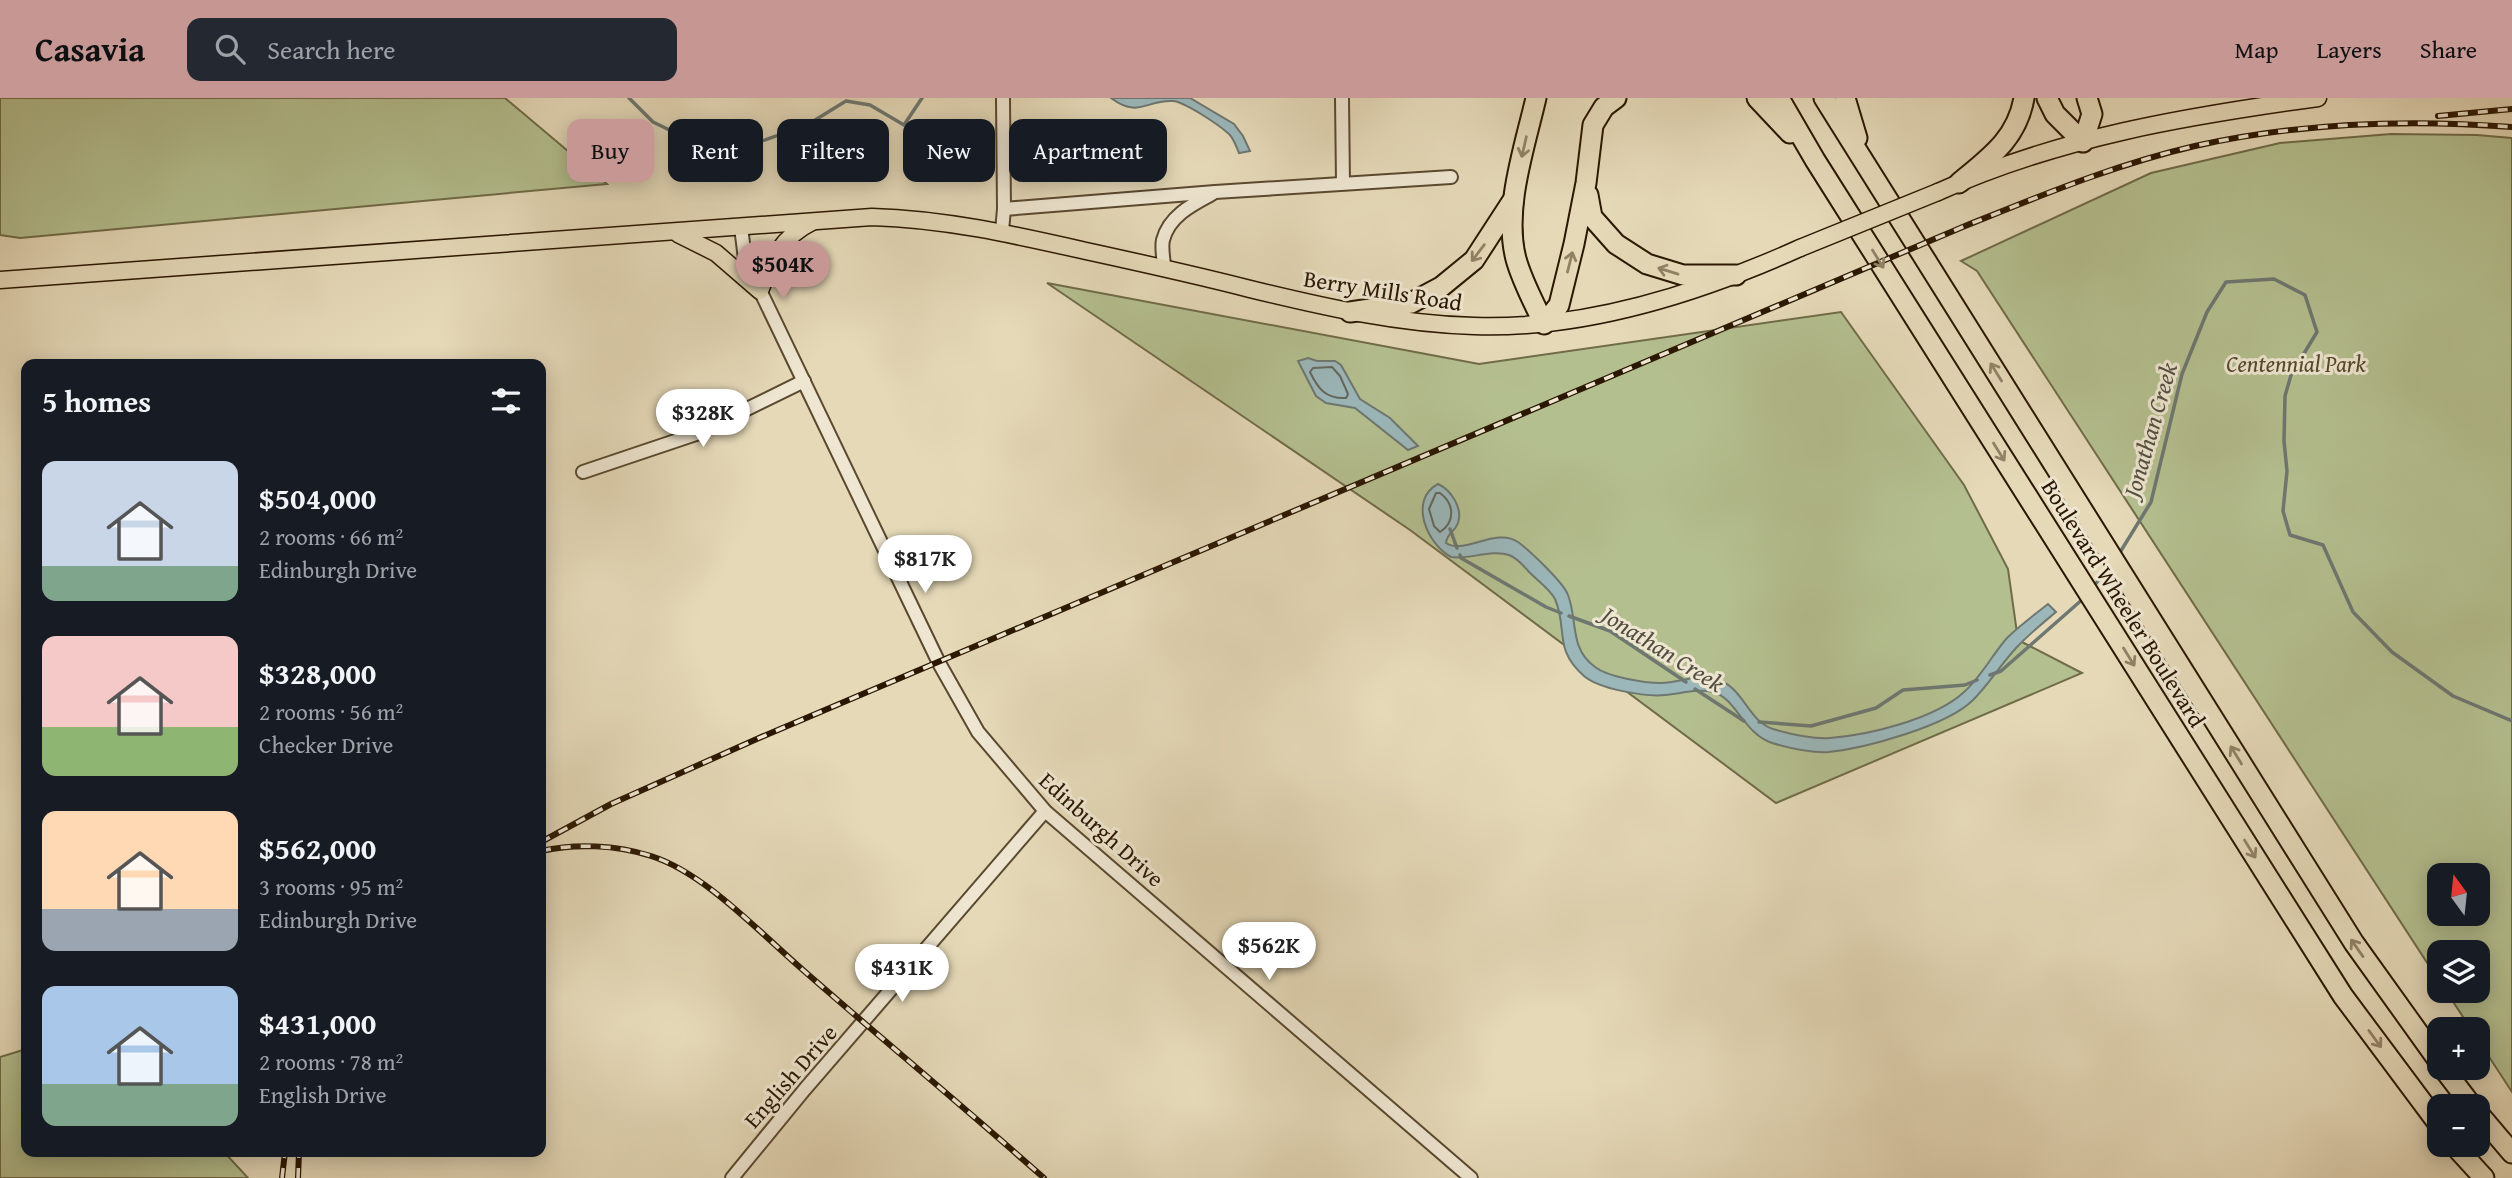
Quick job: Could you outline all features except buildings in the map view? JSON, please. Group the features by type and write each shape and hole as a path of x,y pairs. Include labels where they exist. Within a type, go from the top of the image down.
{"highway":[{"path":"1536,98 1515,196 1513,230 1516,257 1544,324 1559,305 1586,183 1593,125 1604,107 1616,98"},
{"path":"1757,98 1815,160"},
{"name":"Boulevard Wheeler Boulevard","path":"1779,98 1815,160 2343,996 2427,1109"},
{"name":"Boulevard Wheeler Boulevard","path":"1824,98 2354,943 2427,1045"},
{"path":"1845,98 1867,169"},
{"path":"1959,183 2010,137 2022,112 2024,98"},
{"path":"2047,98 2055,114 2083,142 2092,114 2087,98"},
{"path":"1586,183 1592,217 1616,244 1647,264 1683,275 1736,275"},
{"path":"1350,312 1411,303 1441,287 1474,260 1515,196"},
{"path":"2452,1080 2463,1094"},
{"path":"2490,1127 2512,1153"},
{"path":"2465,1157 2484,1178"}],"main road":[{"name":"Berry Mills Road","path":"0,281 872,217 906,218 1002,231 1350,312 1462,326 1544,324 1653,302 1699,289 2017,161 2158,122 2318,98"},
{"path":"672,232 716,253 760,291 772,259 781,245 800,228 816,221"}],"street":[{"path":"1002,231 1003,98"},
{"path":"1342,98 1343,183"},
{"path":"1004,209 1451,177"},
{"path":"1164,268 1163,240 1172,221 1189,207 1215,192"},
{"name":"Edinburgh Drive","path":"741,227 745,259 760,291 939,663 978,732 1045,811 1471,1178"},
{"path":"583,472 696,434 804,381"},
{"name":"English Drive","path":"732,1178 1045,811"}],"green space":[{"path":"0,98 505,98 567,150 567,182 607,184 20,238 0,235"},
{"name":"Centennial Park","path":"2391,134 2512,138 2512,1092 2490,1058 2490,1017 2463,1017 2454,1003 2490,1003 2490,940 2427,940 2427,963 1977,271 1961,261 2151,173 2280,143"},
{"path":"1047,283 1479,364 1841,312 1964,485 2008,569 2018,640 2082,673 1776,803 1410,530"},
{"path":"21,1051 21,1157 229,1157 248,1178 0,1178 0,1057"}],"water":[{"path":"1111,98 1190,98 1234,124 1250,151 1239,153 1229,134 1202,114 1178,102 1164,101 1136,108"},
{"path":"1308,358 1335,361 1341,365 1360,399 1390,418 1418,446 1408,450 1355,408 1326,403 1316,396 1298,361"},
{"path":"1438,484 1451,495 1459,511 1458,523 1446,543 1462,546 1490,539 1509,538 1523,546 1546,567 1568,595 1581,651 1595,667 1617,676 1654,683 1714,678 1732,688 1764,725 1794,734 1823,738 1846,736 1919,718 1952,702 1964,692 2007,638 2048,604 2056,612 2017,647 1973,700 1945,719 1884,741 1845,750 1822,752 1793,748 1762,738 1728,701 1713,692 1656,695 1635,693 1600,685 1584,676 1568,657 1555,599 1520,562 1502,553 1451,557 1435,542 1424,522 1423,511 1424,500 1429,491"}],"waterway":[{"name":"Jonathan Creek","path":"629,98 653,122 690,140 748,146 807,125 846,101 870,105 904,125 922,98"},
{"name":"Jonathan Creek","path":"2119,554 2151,502 2182,374 2207,312 2226,282 2274,279 2305,295 2317,332 2291,375 2285,396 2284,441 2287,471 2283,511 2290,535 2323,545 2353,612 2392,652 2453,696 2512,721"},
{"name":"Jonathan Creek","path":"1450,529 1457,548"},
{"name":"Jonathan Creek","path":"1460,555 1546,607 1561,613"},
{"name":"Jonathan Creek","path":"2093,587 2110,566"},
{"name":"Jonathan Creek","path":"1990,675 2001,671 2084,598"},
{"name":"Jonathan Creek","path":"1569,616 1610,631 1686,682"},
{"name":"Jonathan Creek","path":"1759,722 1811,726 1876,708 1903,690 1965,685 1977,680"},
{"name":"Jonathan Creek","path":"1695,689 1744,721"}],"railway":[{"path":"2438,116 2512,109"},
{"path":"546,839 611,804 759,738 1965,226 2078,182 2166,153 2273,132 2393,123 2512,127"},
{"path":"546,850 582,846 624,849 671,864 691,876 731,905 1044,1178"},
{"path":"282,1178 284,1157"},
{"path":"298,1178 299,1157"}]}
